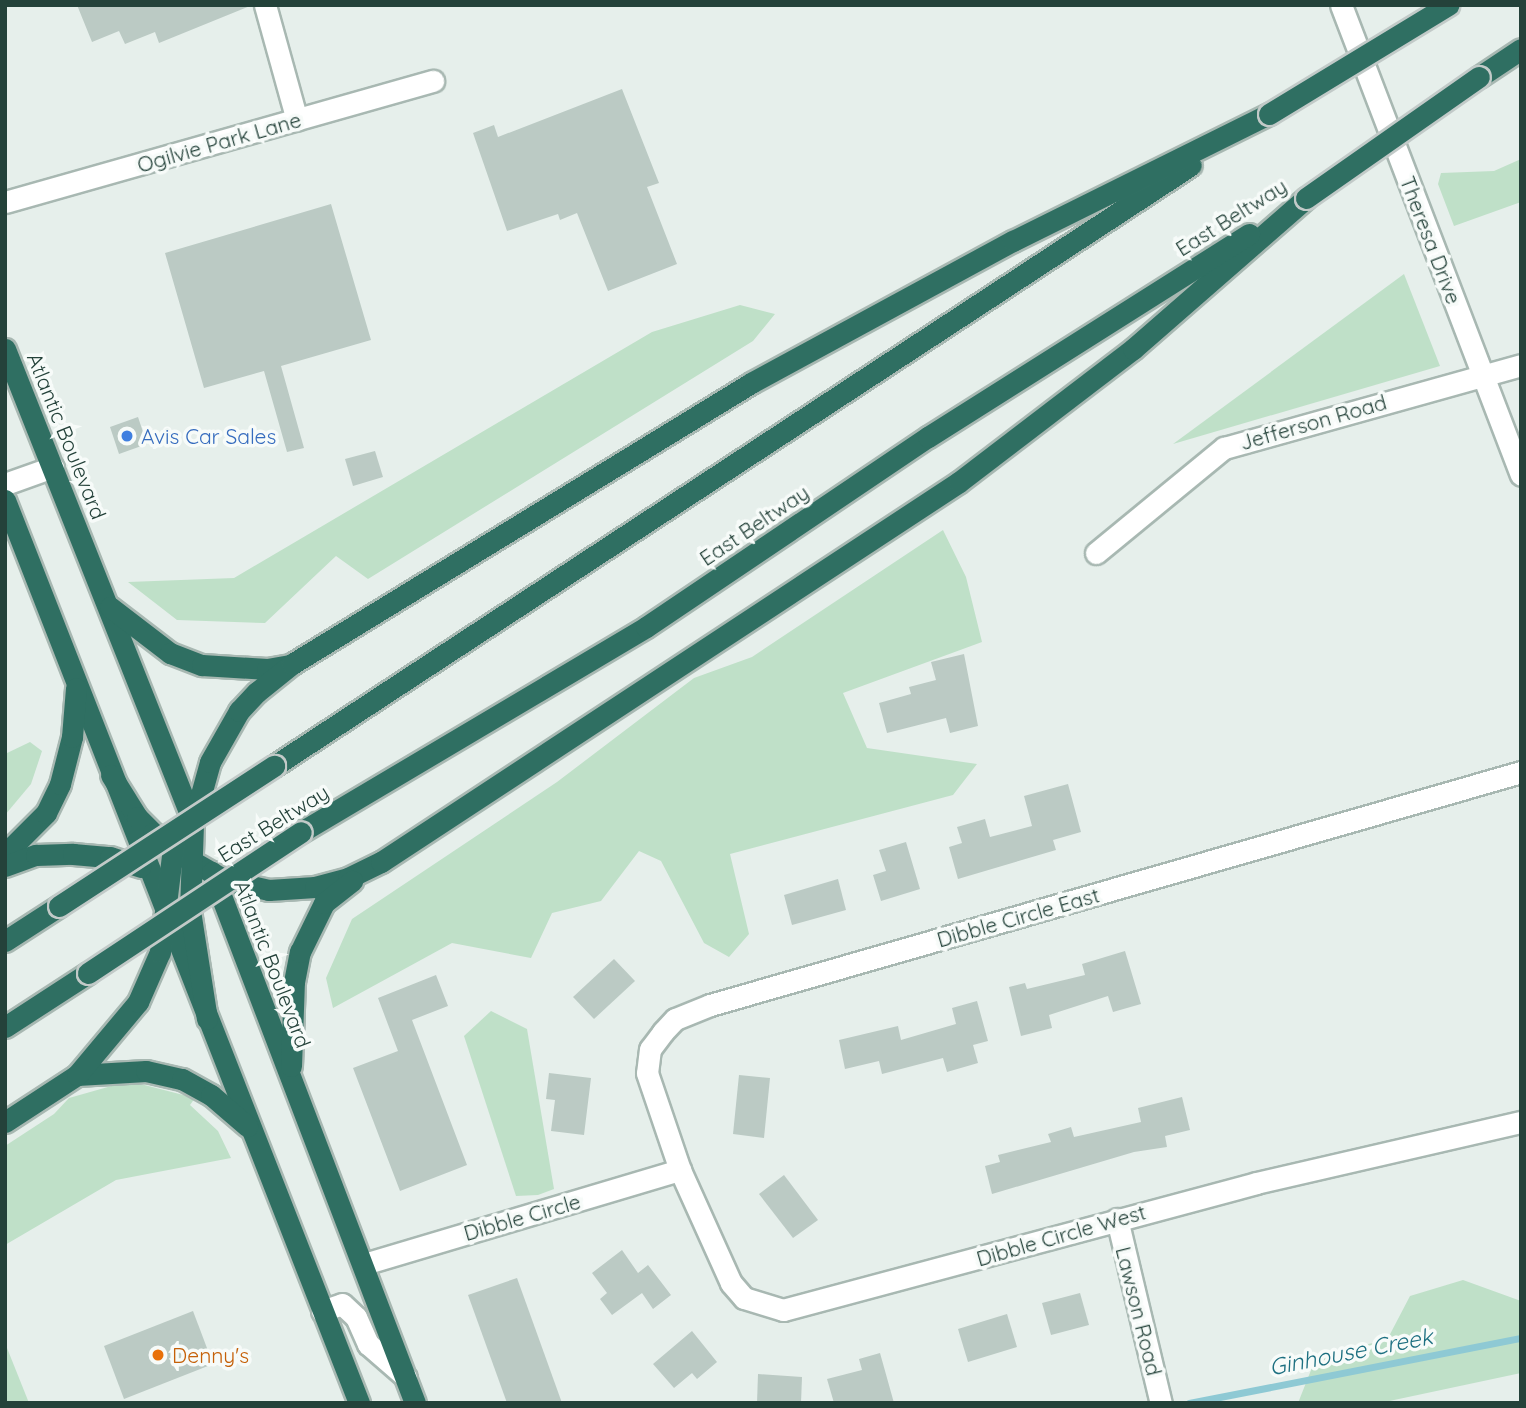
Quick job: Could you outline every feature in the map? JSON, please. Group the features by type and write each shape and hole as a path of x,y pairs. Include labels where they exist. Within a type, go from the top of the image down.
{"highway":[{"path":"5,941 1269,114 1448,5"},
{"name":"East Beltway","path":"5,1027 301,832 646,627 928,437 1306,198 1521,49"},
{"path":"182,855 205,772 233,721 257,692 292,664 751,383 1013,241 1269,114"},
{"path":"290,1076 294,982 310,925 324,903 381,862 959,482 1133,349 1306,198"},
{"name":"Atlantic Boulevard","path":"5,349 165,750 415,1403"},
{"path":"5,500 359,1403"},
{"path":"108,605 170,653 202,665 267,669 292,664"},
{"path":"5,854 46,813 60,784 72,737 76,682"},
{"path":"165,750 182,855 180,885 207,1019"},
{"path":"111,775 137,817 182,855 225,880 269,890 315,887 348,878 381,862"},
{"path":"5,866 36,855 73,854 110,857 149,870 206,900 244,957"},
{"path":"5,1122 77,1075 138,1002 160,951 167,918 180,885"},
{"path":"77,1075 145,1071 182,1079 211,1095 250,1128"}],"street":[{"path":"265,5 297,120"},
{"name":"Theresa Drive","path":"1341,5 1521,475"},
{"name":"Ogilvie Park Lane","path":"5,202 433,81"},
{"name":"Jefferson Road","path":"1096,553 1224,448 1481,373 1521,365"},
{"path":"5,484 53,467"},
{"name":"Dibble Circle East","path":"680,1170 647,1073 650,1048 675,1019 782,983 1521,772"},
{"name":"Dibble Circle West","path":"680,1170 731,1283 744,1298 783,1310 1117,1219 1521,1122"},
{"name":"Dibble Circle","path":"364,1264 680,1170"},
{"name":"Lawson Road","path":"1117,1219 1161,1403"},
{"path":"322,1311 341,1304 356,1317 368,1344 406,1377"}],"green space":[{"path":"1521,159 1521,202 1454,226 1438,184 1441,173 1494,171"},
{"path":"1404,274 1440,366 1173,444"},
{"path":"740,305 775,314 753,341 368,579 336,556 265,623 177,620 128,582 234,578 652,332"},
{"path":"943,530 966,577 982,642 843,693 867,748 977,764 953,795 730,854 749,934 729,957 704,943 661,861 639,851 601,901 552,913 531,958 452,943 333,1008 326,978 352,919 557,782 694,678 752,657"},
{"path":"30,742 42,751 31,784 5,815 5,754"},
{"path":"491,1011 527,1029 554,1189 538,1195 516,1196 464,1036"},
{"path":"129,1081 195,1098 190,1105 218,1131 231,1158 116,1180 5,1245 5,1146 54,1114 69,1098"},
{"path":"1463,1280 1521,1301 1521,1373 1380,1403 1298,1403 1317,1355 1387,1340 1410,1296"},
{"path":"5,1343 29,1403 5,1403"}],"building":[{"path":"77,5 250,6 159,43 155,32 125,44 119,31 92,42"},
{"path":"622,89 659,183 647,187 677,264 608,291 577,213 560,220 558,214 507,231 473,133 494,125 498,137"},
{"path":"331,204 371,340 281,366 304,448 287,452 264,371 204,388 165,253"},
{"path":"138,417 147,444 119,454 110,427"},
{"path":"375,451 383,477 353,486 345,459"},
{"path":"964,654 978,726 950,733 946,718 887,733 879,703 911,694 909,687 936,680 931,662"},
{"path":"1068,784 1081,832 1053,840 1056,850 958,879 949,847 962,843 957,827 985,819 990,837 1032,826 1024,796"},
{"path":"906,842 920,889 881,901 873,875 886,871 879,850"},
{"path":"838,879 846,910 792,925 784,895"},
{"path":"1125,951 1141,1004 1113,1012 1108,996 1049,1015 1052,1028 1021,1036 1009,987 1025,983 1027,989 1085,975 1082,964"},
{"path":"614,959 635,981 594,1019 573,997"},
{"path":"436,975 448,1006 412,1020 467,1165 400,1191 353,1068 398,1051 378,998"},
{"path":"977,1001 988,1041 973,1045 978,1063 947,1072 943,1058 882,1074 879,1061 845,1069 839,1040 898,1026 901,1040 956,1024 952,1008"},
{"path":"549,1073 591,1078 584,1135 551,1131 555,1100 546,1099"},
{"path":"739,1075 770,1078 764,1138 733,1134"},
{"path":"1182,1097 1190,1130 1165,1136 1167,1147 1134,1152 992,1194 985,1166 1000,1162 998,1155 1051,1142 1048,1134 1071,1127 1074,1137 1141,1122 1138,1108"},
{"path":"784,1175 818,1220 793,1238 759,1194"},
{"path":"622,1250 638,1273 648,1265 671,1295 653,1309 642,1293 612,1315 600,1299 607,1293 592,1273"},
{"path":"517,1278 562,1403 507,1403 468,1295"},
{"path":"1080,1293 1089,1325 1051,1335 1042,1303"},
{"name":"Denny's","path":"193,1311 213,1364 124,1399 104,1346"},
{"path":"1007,1314 1017,1347 968,1362 958,1329"},
{"path":"692,1331 717,1362 697,1379 692,1373 674,1388 653,1364"},
{"path":"880,1353 894,1403 834,1403 827,1379 862,1370 859,1359"},
{"path":"758,1374 802,1377 801,1403 757,1403"}],"waterway":[{"name":"Ginhouse Creek","path":"1189,1403 1521,1338"}],"place":[{"name":"Avis Car Sales","path":"127,436"},
{"name":"Denny's","path":"158,1355"}]}
